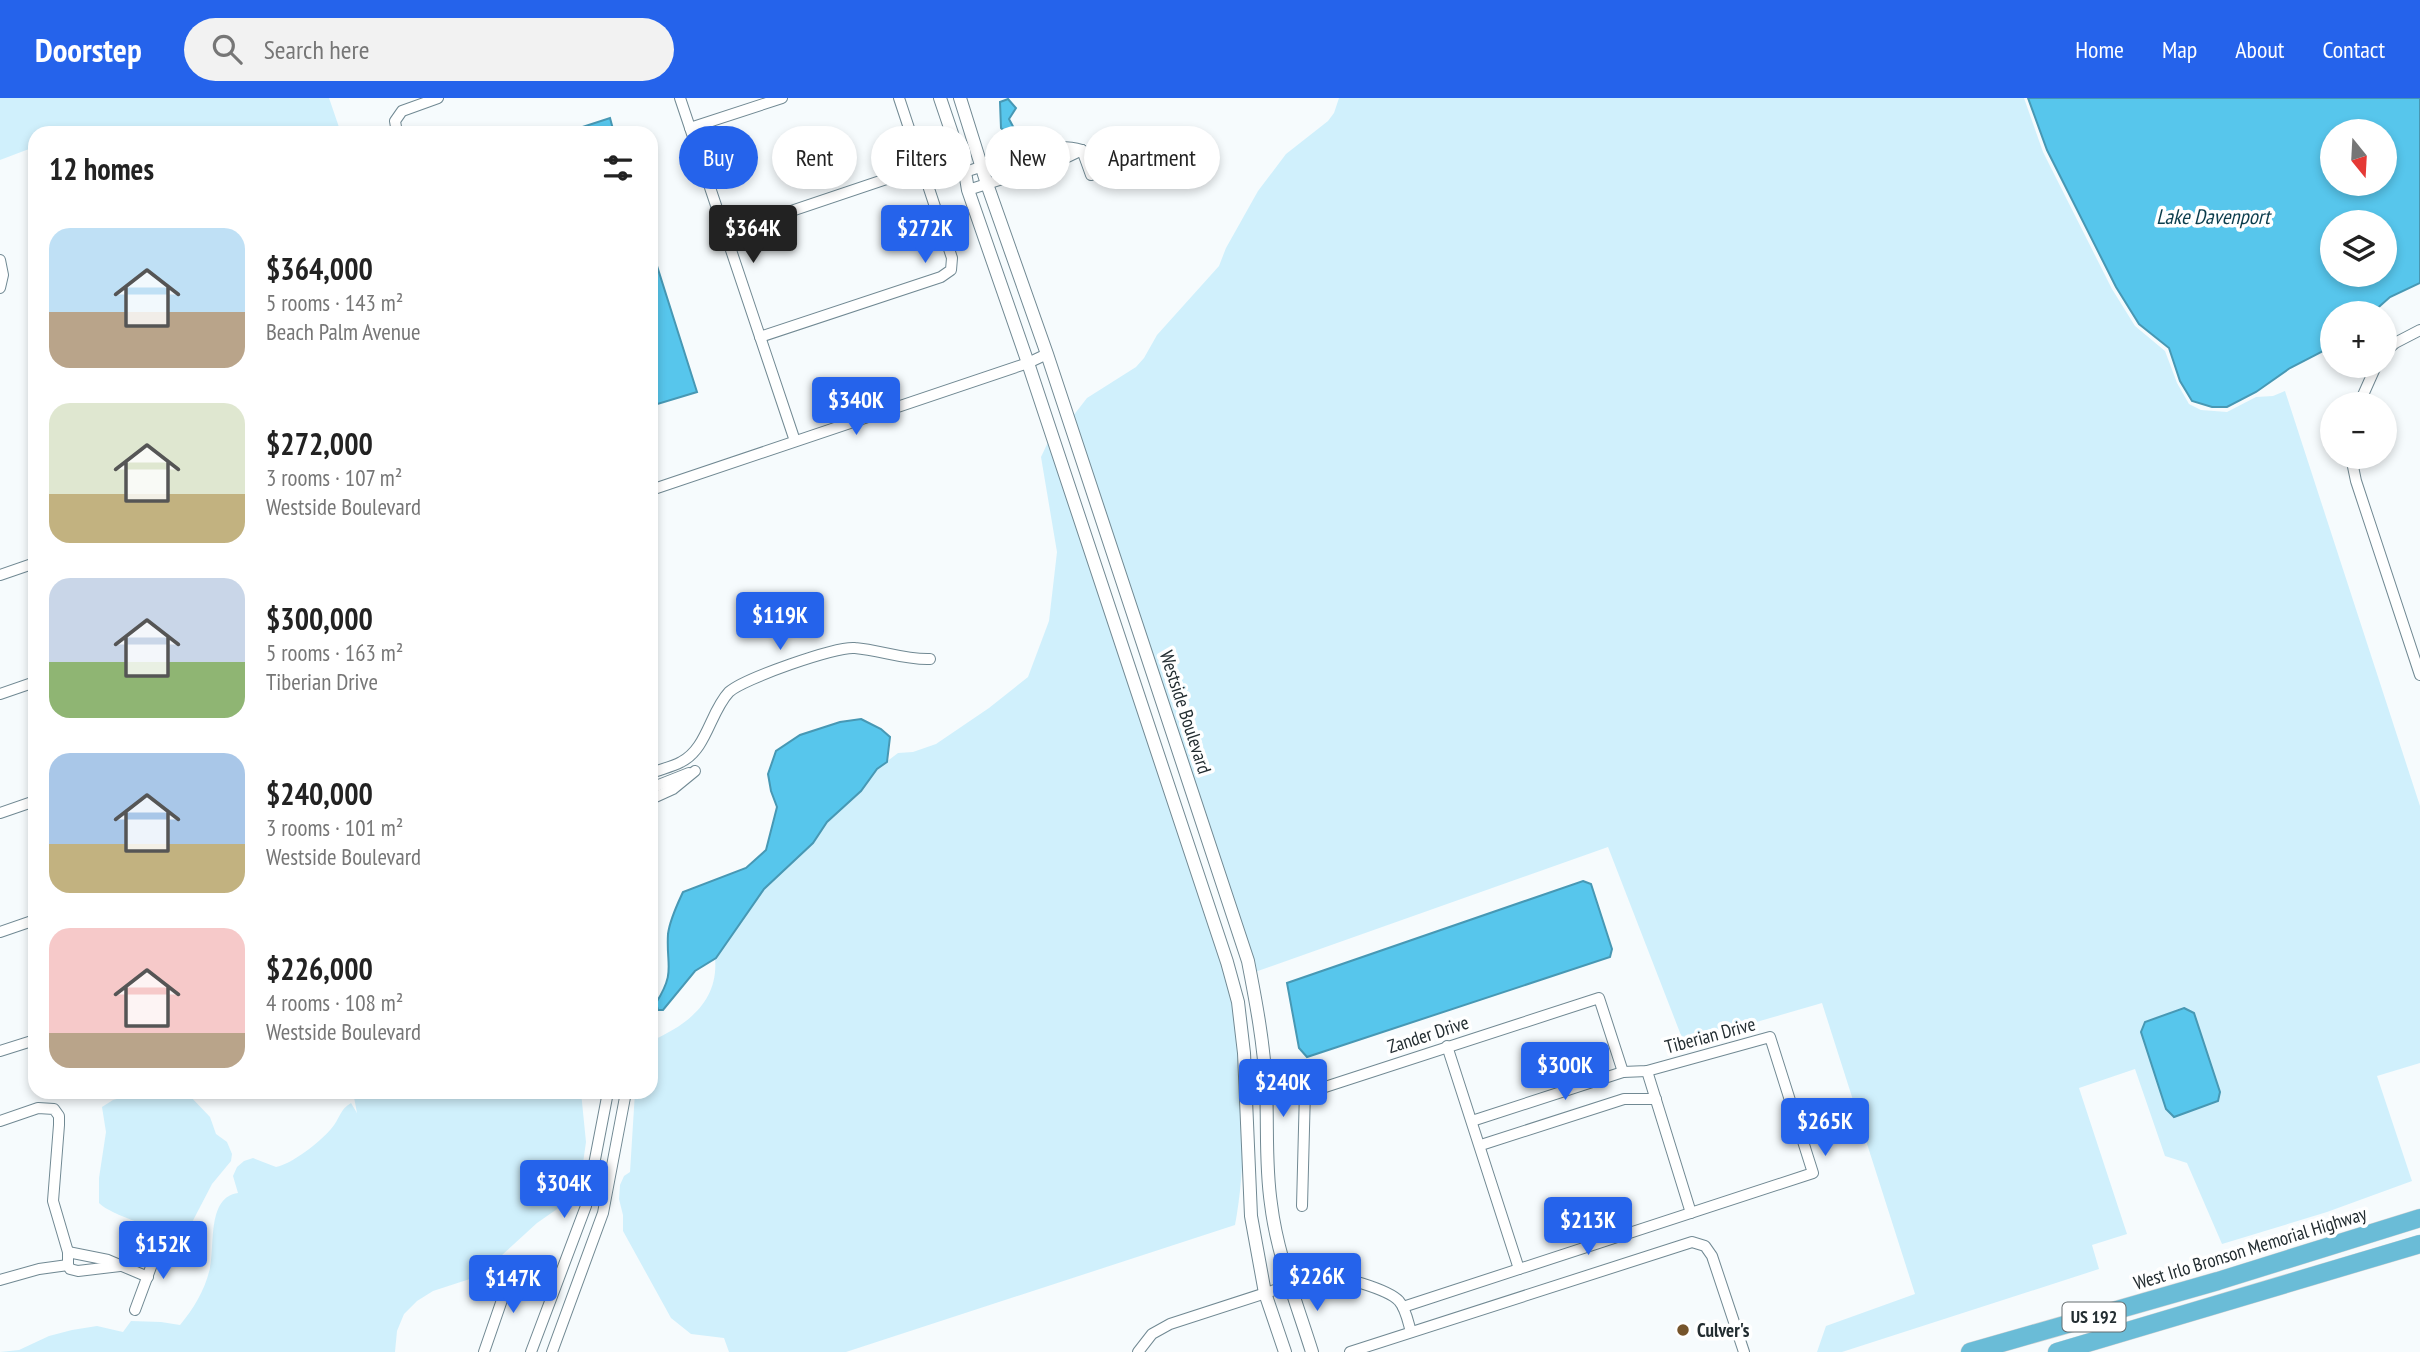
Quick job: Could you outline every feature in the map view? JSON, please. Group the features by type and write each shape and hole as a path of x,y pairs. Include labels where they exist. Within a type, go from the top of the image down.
{"highway":[{"name":"West Irlo Bronson Memorial Highway","path":"1970,1352 2218,1281 2420,1218"},
{"name":"US 192","path":"2057,1352 2420,1244"},
{"path":"2180,1317 2191,1298 2218,1281"},
{"path":"2126,1332 2160,1312 2173,1294"}],"street":[{"path":"396,126 395,121 402,111 438,98"},
{"path":"680,98 690,126"},
{"path":"697,126 782,98"},
{"path":"900,98 909,126"},
{"name":"Westside Boulevard","path":"940,98 949,126"},
{"name":"Westside Boulevard","path":"960,98 985,177"},
{"path":"1070,148 1082,150"},
{"path":"1070,156 1082,150"},
{"path":"1082,150 1084,156"},
{"path":"971,170 985,166"},
{"path":"726,233 871,184"},
{"path":"968,190 985,185"},
{"path":"711,189 795,441"},
{"path":"760,337 949,273 953,266 952,258 929,189"},
{"name":"Westside Boulevard","path":"989,189 1047,354 1248,961 1262,1040 1266,1088 1266,1162 1271,1207 1279,1246 1312,1352"},
{"name":"Westside Boulevard","path":"968,190 1028,363 1238,1002 1244,1053 1251,1216 1265,1293 1285,1352"},
{"path":"0,260 3,275 0,288"},
{"path":"2397,342 2420,330"},
{"path":"658,488 1028,363 1047,354"},
{"path":"2354,469 2418,661 2420,675"},
{"path":"0,575 28,565"},
{"path":"658,771 683,762 699,746 718,708 730,691 747,680 832,651 850,648 930,659"},
{"path":"0,694 28,684"},
{"path":"683,762 695,771"},
{"path":"658,785 695,771"},
{"path":"658,796 673,789 695,771"},
{"path":"0,813 28,803"},
{"path":"0,932 28,922"},
{"name":"Zander Drive","path":"1245,1089 1322,1088 1599,998 1623,1072"},
{"name":"Tiberian Drive","path":"1403,1307 1813,1173 1770,1037 1647,1071 1623,1072 1472,1121"},
{"path":"0,1051 28,1042"},
{"path":"1447,1046 1519,1269"},
{"path":"1647,1071 1690,1213"},
{"path":"1302,1206 1305,1090"},
{"path":"531,1352 586,1206 607,1099"},
{"path":"552,1352 603,1213 625,1099"},
{"path":"1480,1145 1624,1099 1656,1099"},
{"path":"0,1121 44,1107 57,1112 60,1125 53,1201 68,1252 68,1265 70,1269 78,1271 120,1266"},
{"path":"135,1310 161,1240"},
{"path":"1350,1352 1692,1242 1705,1246 1712,1256 1744,1352"},
{"path":"68,1252 108,1260 148,1277"},
{"path":"0,1280 39,1269 68,1265"},
{"path":"1138,1352 1145,1341 1160,1328 1321,1275 1335,1276 1389,1294 1403,1307 1411,1332"},
{"path":"484,1352 503,1297 514,1284 552,1295"}],"shaded area":[{"path":"0,98 329,98 339,126 28,126 28,149 0,160"},
{"path":"1339,98 2024,98 2043,152 2112,289 2135,326 2165,351 2177,383 2189,404 2201,410 2227,412 2256,397 2273,396 2285,391 2420,806 2420,1063 2377,1076 2412,1181 2327,1212 2222,1244 2187,1163 2165,1156 2135,1069 2079,1088 2127,1234 2092,1245 2099,1269 1842,1352 1817,1352 1826,1326 1915,1294 1822,1003 1684,1043 1608,847 1255,972 1073,416 1087,398 1136,367 1144,358 1157,335 1219,266 1258,191 1286,154 1328,121"},
{"path":"1049,440 1223,964 1240,1060 1242,1094 1242,1162 1235,1225 846,1352 729,1352 724,1338 691,1334 671,1318 623,1231 620,1185 624,1176 630,1172 635,1099 658,1099 658,1038 688,1019 706,999 715,974 715,958 764,889 812,843 827,822 861,791 877,769 898,753 913,752 936,744 1028,677 1049,621 1057,552 1041,457"},
{"path":"193,1099 210,1117 216,1134 227,1142 232,1154 231,1161 212,1184 187,1232 181,1235 150,1226 99,1203 99,1178 106,1132 102,1107 113,1100"},
{"path":"354,1099 582,1099 586,1142 583,1163 560,1207 537,1223 479,1276 433,1291 417,1301 404,1314 397,1331 395,1352 0,1352 19,1350 49,1336 97,1326 123,1332 131,1321 180,1325 198,1298 208,1276 217,1212 228,1196 238,1193 233,1176 237,1167 253,1158 276,1167 283,1165 313,1146 351,1103 357,1113"}],"water":[{"name":"Lake Davenport","path":"2028,98 2420,98 2420,283 2386,301 2320,301 2320,353 2227,407 2212,407 2192,401 2180,381 2169,348 2139,324 2116,287 2047,150"},
{"path":"1008,99 1016,108 1009,119 1013,126 1001,126 1000,102"},
{"path":"610,118 612,126 585,126"},
{"path":"658,269 697,392 658,404"},
{"path":"861,719 881,729 890,737 887,762 877,769 861,791 827,822 813,843 764,889 716,958 695,971 663,1010 658,1010 658,999 669,969 669,928 683,892 746,868 766,850 777,807 768,774 776,751 800,735 840,722"},
{"path":"1583,881 1591,884 1612,949 1610,957 1307,1057 1299,1048 1287,983"},
{"path":"2184,1008 2194,1013 2220,1092 2218,1101 2174,1117 2166,1109 2141,1032 2145,1022"}],"place":[{"name":"Culver's","path":"1683,1330"}]}
